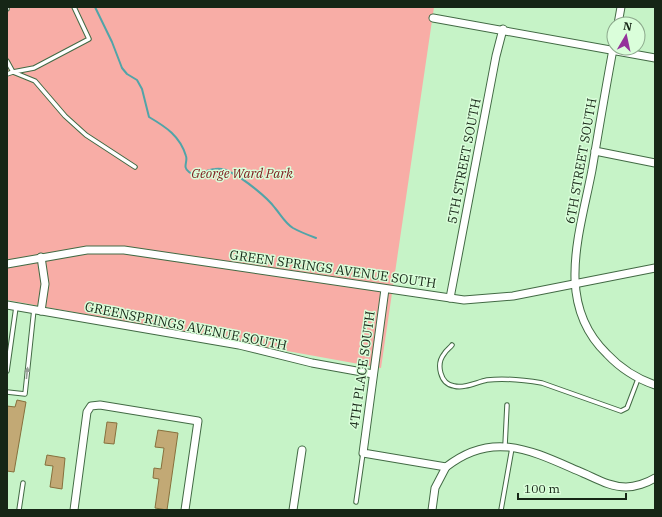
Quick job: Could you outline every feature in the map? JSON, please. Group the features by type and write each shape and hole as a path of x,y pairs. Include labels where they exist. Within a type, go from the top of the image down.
{"street":[{"path":"433,18 606,46"},
{"name":"5TH STREET SOUTH","path":"450,298 496,56 503,29"},
{"name":"6TH STREET SOUTH","path":"611,56 574,263 574,283 577,302 583,321 598,345 618,366 638,379 655,385"},
{"path":"595,151 655,163"},
{"name":"GREEN SPRINGS AVENUE SOUTH","path":"7,264 87,250 124,250 469,300 513,296 655,268"},
{"path":"38,310 46,284 41,257"},
{"name":"4TH PLACE SOUTH","path":"363,453 385,289"},
{"name":"GREENSPRINGS AVENUE SOUTH","path":"7,305 107,324 239,345 312,363 373,374"},
{"path":"74,510 87,412 91,406 100,405 198,421 184,510"},
{"path":"432,510 435,488 446,467 453,461 473,452 509,447 531,450 608,484 627,487 646,483 655,478"},
{"path":"293,510 302,450"},
{"path":"363,453 446,467"}],"lane":[{"path":"7,74 34,68 89,39 74,7"},
{"path":"7,61 13,72 34,81 65,116 86,135 135,167"},
{"path":"7,371 16,306"},
{"path":"7,392 24,394 38,310"},
{"path":"452,345 443,354 440,364 441,377 446,382 454,386 487,380 532,381 542,383 622,411 627,408 638,379"},
{"path":"501,510 509,447 507,406"},
{"path":"356,502 363,453"},
{"path":"19,510 23,482"}],"green space":[{"name":"George Ward Park","path":"7,7 434,7 381,368 7,300"}],"building":[{"path":"17,400 26,402 14,472 7,471 7,406 15,407"},
{"path":"107,422 117,423 114,444 104,443"},
{"path":"158,430 178,433 167,510 155,508 159,479 153,478 154,468 161,469 164,448 155,447"},
{"path":"47,455 65,458 62,489 50,487 53,466 45,465"}],"waterway":[{"path":"95,7 112,42 122,68 127,74 137,80 142,89 149,117 167,128 180,143 186,156 187,170 192,174 198,174 212,169 230,172 243,179 261,194 290,226 316,238"}]}
